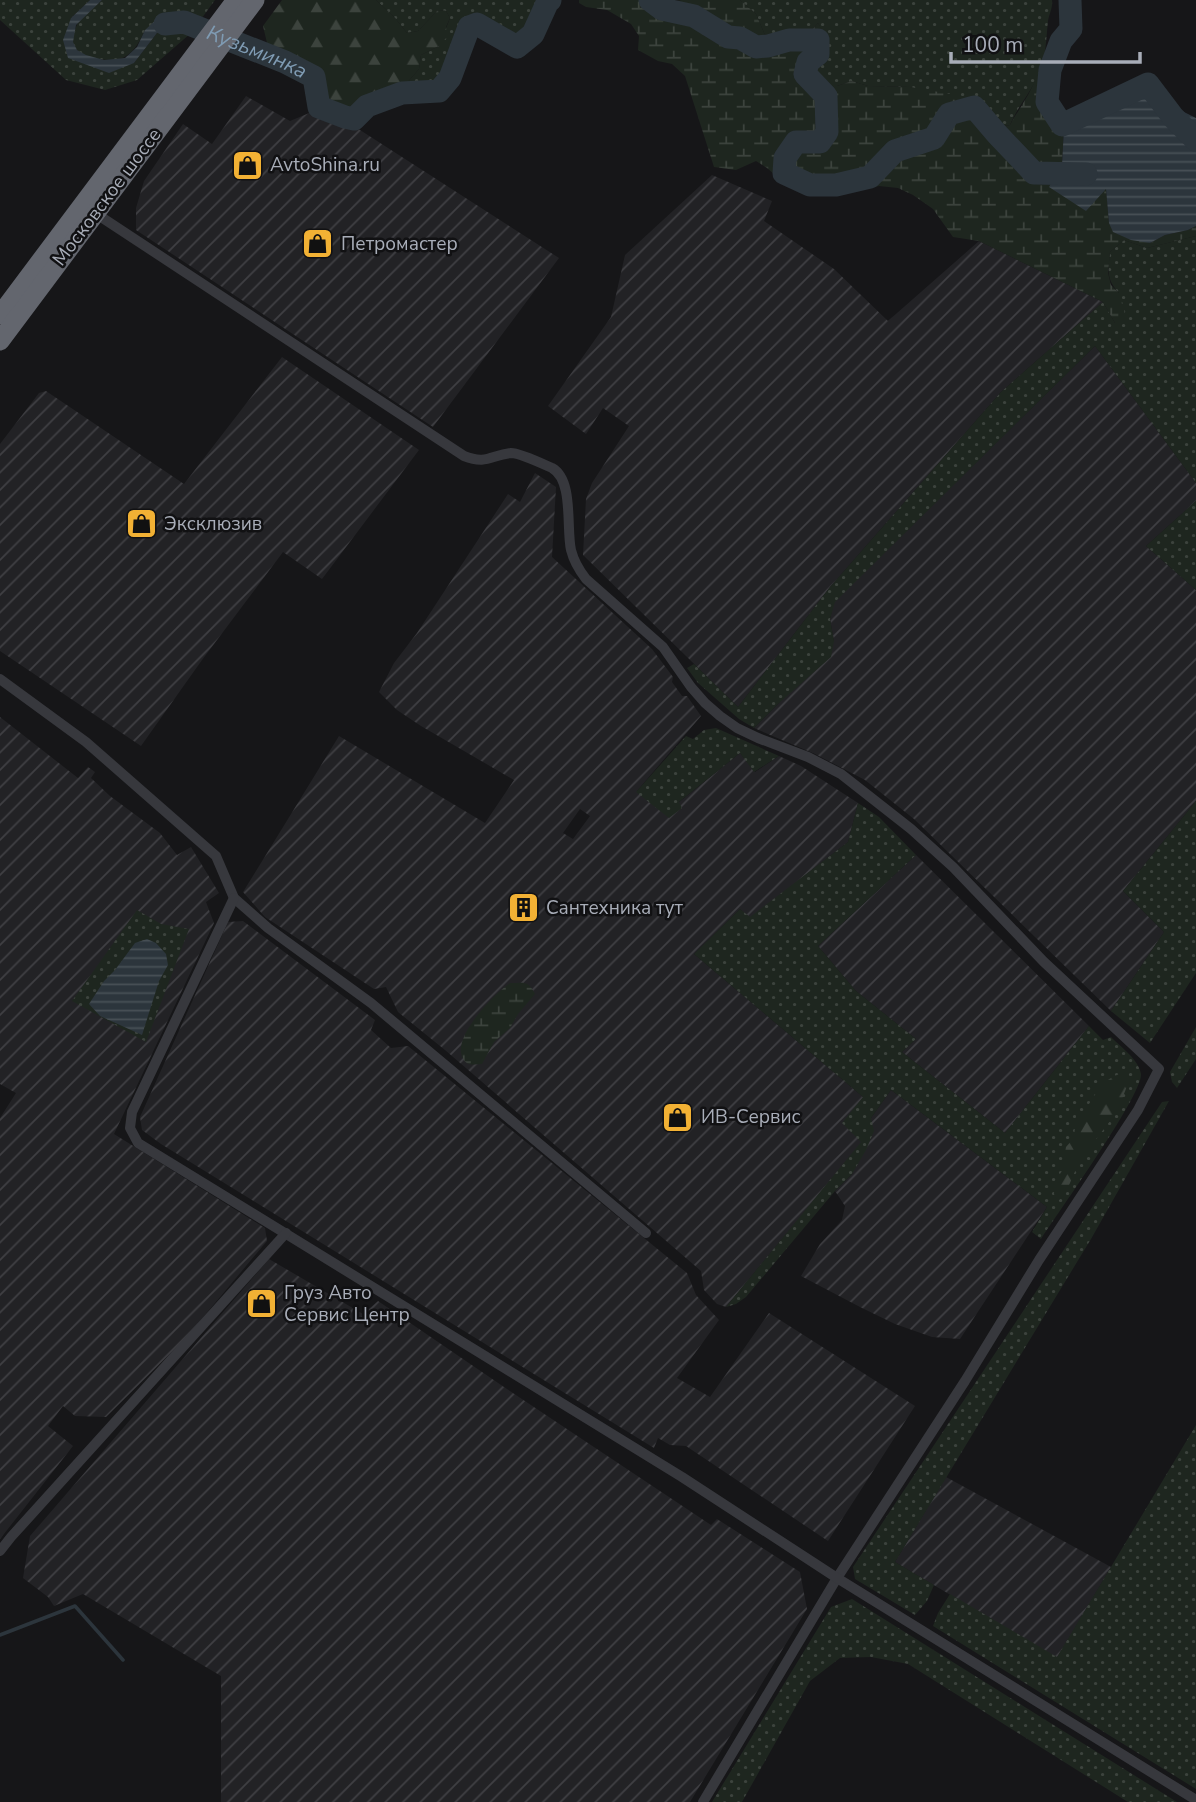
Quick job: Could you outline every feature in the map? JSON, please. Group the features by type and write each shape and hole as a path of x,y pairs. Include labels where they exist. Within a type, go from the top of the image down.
{"highway":[{"path":"208,49 235,9 254,0"},
{"name":"Московское шоссе","path":"0,341 95,213 208,49"},
{"name":"Московское шоссе","path":"0,315 208,49"}],"street":[{"path":"95,213 464,456 476,461 514,453 555,470 561,476 567,494 571,550 576,566 586,579 663,647 705,703 737,728 808,757 841,774 885,807 953,867 1044,962 1159,1069 1138,1110 837,1578 703,1802"},
{"path":"0,679 86,743 216,856 234,898 268,928 380,1010 646,1233"},
{"path":"234,898 132,1112 130,1128 138,1143 682,1477 837,1578 1196,1800"},
{"path":"0,1551 286,1233"}],"shaded area":[{"path":"90,0 102,0 76,25 73,42 77,50 104,60 125,58 137,47 145,30 159,17 184,17 199,22 191,33 181,27 160,29 134,63 109,73 68,58 63,40 71,18"},
{"path":"1150,85 1182,111 1196,118 1196,226 1165,235 1150,243 1131,240 1113,232 1109,223 1106,189 1086,211 1049,187 1062,165 1064,127"},
{"path":"246,96 290,121 314,111 346,121 559,258 433,427 136,230 136,208 144,181 183,124 212,144"},
{"path":"712,175 772,201 764,221 834,269 888,321 979,241 1103,302 1001,392 830,587 738,707 583,555 586,499 592,483 629,426 603,408 586,434 548,406 611,317 625,255"},
{"path":"1095,346 1196,483 1196,501 1146,546 1196,590 1196,801 1123,891 1164,932 1111,1011 914,819 865,780 815,754 754,728 834,641 830,619 834,602"},
{"path":"282,357 419,450 322,579 283,552 141,746 0,651 0,444 39,393 46,391 184,484"},
{"path":"535,473 556,487 552,557 652,649 673,677 672,682 682,696 687,696 701,716 637,791 678,803 740,753 755,772 779,756 801,766 858,803 848,842 750,918 740,909 694,954 863,1097 862,1142 726,1307 717,1304 704,1290 701,1271 398,1012 386,987 374,989 265,917 243,892 339,736 485,823 514,780 421,726 397,710 379,692 394,663 417,633 508,494 520,502","holes":["580,809 590,816 573,839 563,833"]},
{"path":"0,717 78,778 88,767 95,772 91,778 110,796 160,833 177,855 191,847 219,893 206,902 214,923 114,1134 265,1228 267,1241 184,1340 106,1417 75,1416 63,1406 48,1426 73,1446 0,1539 0,1118 16,1093 0,1084"},
{"path":"916,855 1089,1026 1005,1133 902,1052 916,1039 856,991 818,946"},
{"path":"243,921 375,1020 371,1030 391,1048 408,1046 687,1273 696,1295 719,1320 677,1378 710,1397 769,1313 915,1406 828,1541 686,1446 670,1445 658,1438 654,1448 142,1130 140,1117 228,922"},
{"path":"147,939 156,943 166,954 168,965 159,981 142,1035 100,1016 89,1004 135,943"},
{"path":"891,1090 1047,1207 960,1339 932,1337 895,1324 801,1276 820,1244 842,1220 845,1206 835,1191 852,1174 871,1118"},
{"path":"269,1259 363,1314 378,1301 711,1525 717,1519 800,1572 807,1609 690,1802 221,1802 221,1676 83,1594 54,1606 48,1597 23,1578 30,1536"},
{"path":"946,1477 1111,1567 1057,1658 895,1562"}],"green space":[{"path":"0,0 90,0 71,18 69,58 134,63 160,29 181,27 191,33 137,80 105,90 66,80 0,20"},
{"path":"102,0 215,0 199,22 184,17 145,30 129,54 105,60 81,53 73,41 80,20"},
{"path":"282,0 376,0 407,33 418,31 438,10 446,11 450,18 446,27 447,37 439,46 421,55 419,69 406,84 375,96 351,110 343,111 329,102 322,71 268,47 263,26"},
{"path":"376,0 541,0 527,29 521,35 513,35 478,16 466,17 440,80 428,85 406,84 419,69 421,55 439,46 450,18 446,11 438,10 418,31 407,33"},
{"path":"579,0 740,0 756,14 765,35 813,29 818,23 826,47 824,58 816,68 818,78 828,86 852,81 868,86 910,87 979,99 1005,126 1010,125 1025,100 1044,59 1061,59 1053,79 1045,84 1051,92 1051,103 1060,137 1064,127 1062,165 1106,188 1109,223 1150,243 1165,235 1196,226 1196,236 1147,248 1124,240 1110,252 1108,273 1111,285 1119,293 1125,320 1115,323 1103,302 979,241 953,237 933,209 898,188 879,186 846,193 815,195 781,180 756,161 736,170 714,167 685,76 672,64 658,61 638,50 639,36 631,24 607,10 586,7 579,3"},
{"path":"740,0 1052,0 1052,3 1041,70 1010,125 1004,126 985,108 910,87 868,86 852,81 828,86 818,78 816,68 824,35 818,23 813,29 765,35 756,14"},
{"path":"1196,236 1196,483 1095,346 835,602 830,619 834,641 831,657 754,728 739,719 698,683 687,668 694,664 738,707 830,587 1001,392 1103,302 1115,323 1119,293 1109,274 1110,252 1124,240 1147,248"},
{"path":"1196,501 1196,590 1146,546"},
{"path":"716,728 779,756 754,772 740,753 679,802 682,808 669,818 636,792 686,736 693,739 704,730"},
{"path":"1196,801 1196,973 1150,1043 1111,1011 1164,932 1123,891"},
{"path":"858,803 879,817 916,855 818,946 856,991 916,1039 902,1052 1005,1133 1089,1026 1103,1040 1111,1037 1133,1059 1141,1074 1138,1086 1114,1128 1041,1239 1032,1232 1047,1207 891,1090 871,1118 874,1131 852,1174 746,1297 726,1307 861,1142 842,1123 863,1097 694,954 740,909 750,917 848,842"},
{"path":"137,910 161,924 189,929 146,1042 72,1001"},
{"path":"510,983 526,983 535,994 510,1028 494,1042 482,1064 466,1062 461,1053 465,1034 487,1004"},
{"path":"1196,1027 1196,1059 1177,1088 1172,1082 1170,1072"},
{"path":"1120,1074 1128,1077 1129,1081 1117,1112 1080,1160 1066,1192 1059,1200 1054,1194 1055,1181 1062,1171 1066,1147 1074,1138 1076,1116 1084,1113 1103,1084"},
{"path":"1169,1101 1091,1239 895,1562 934,1585 927,1601 915,1615 855,1579 853,1567 1162,1102"},
{"path":"1196,1425 1196,1789 933,1626 950,1594 1057,1657"},
{"path":"852,1599 1177,1802 1128,1802 908,1664 871,1657 840,1658 810,1681 742,1802 712,1802 831,1607"}],"waterway":[{"name":"Кузьминка","path":"165,24 184,22 285,62 314,77 319,107 354,119 367,106 402,93 439,91 450,78 469,27 477,24 517,47 533,34 550,0"},
{"name":"Кузьминка","path":"650,0 662,9 694,16 728,37 740,38 756,47 789,40 818,40 818,54 808,62 805,74 826,96 827,132 820,142 796,142 785,158 784,173 810,185 836,185 870,177 895,151 934,138 949,114 974,107 1034,173 1086,174"},
{"path":"1070,0 1071,29 1061,41 1050,70 1047,102 1062,125 1148,84 1173,117 1196,140"},
{"path":"0,1635 75,1606 123,1660"}],"place":[{"name":"AvtoShina.ru","path":"247,165"},
{"name":"Петромастер","path":"318,244"},
{"name":"Эксклюзив","path":"141,524"},
{"name":"Сантехника тут","path":"523,908"},
{"name":"ИВ-Сервис","path":"678,1117"},
{"name":"Груз Авто Сервис Центр","path":"261,1304"}]}
